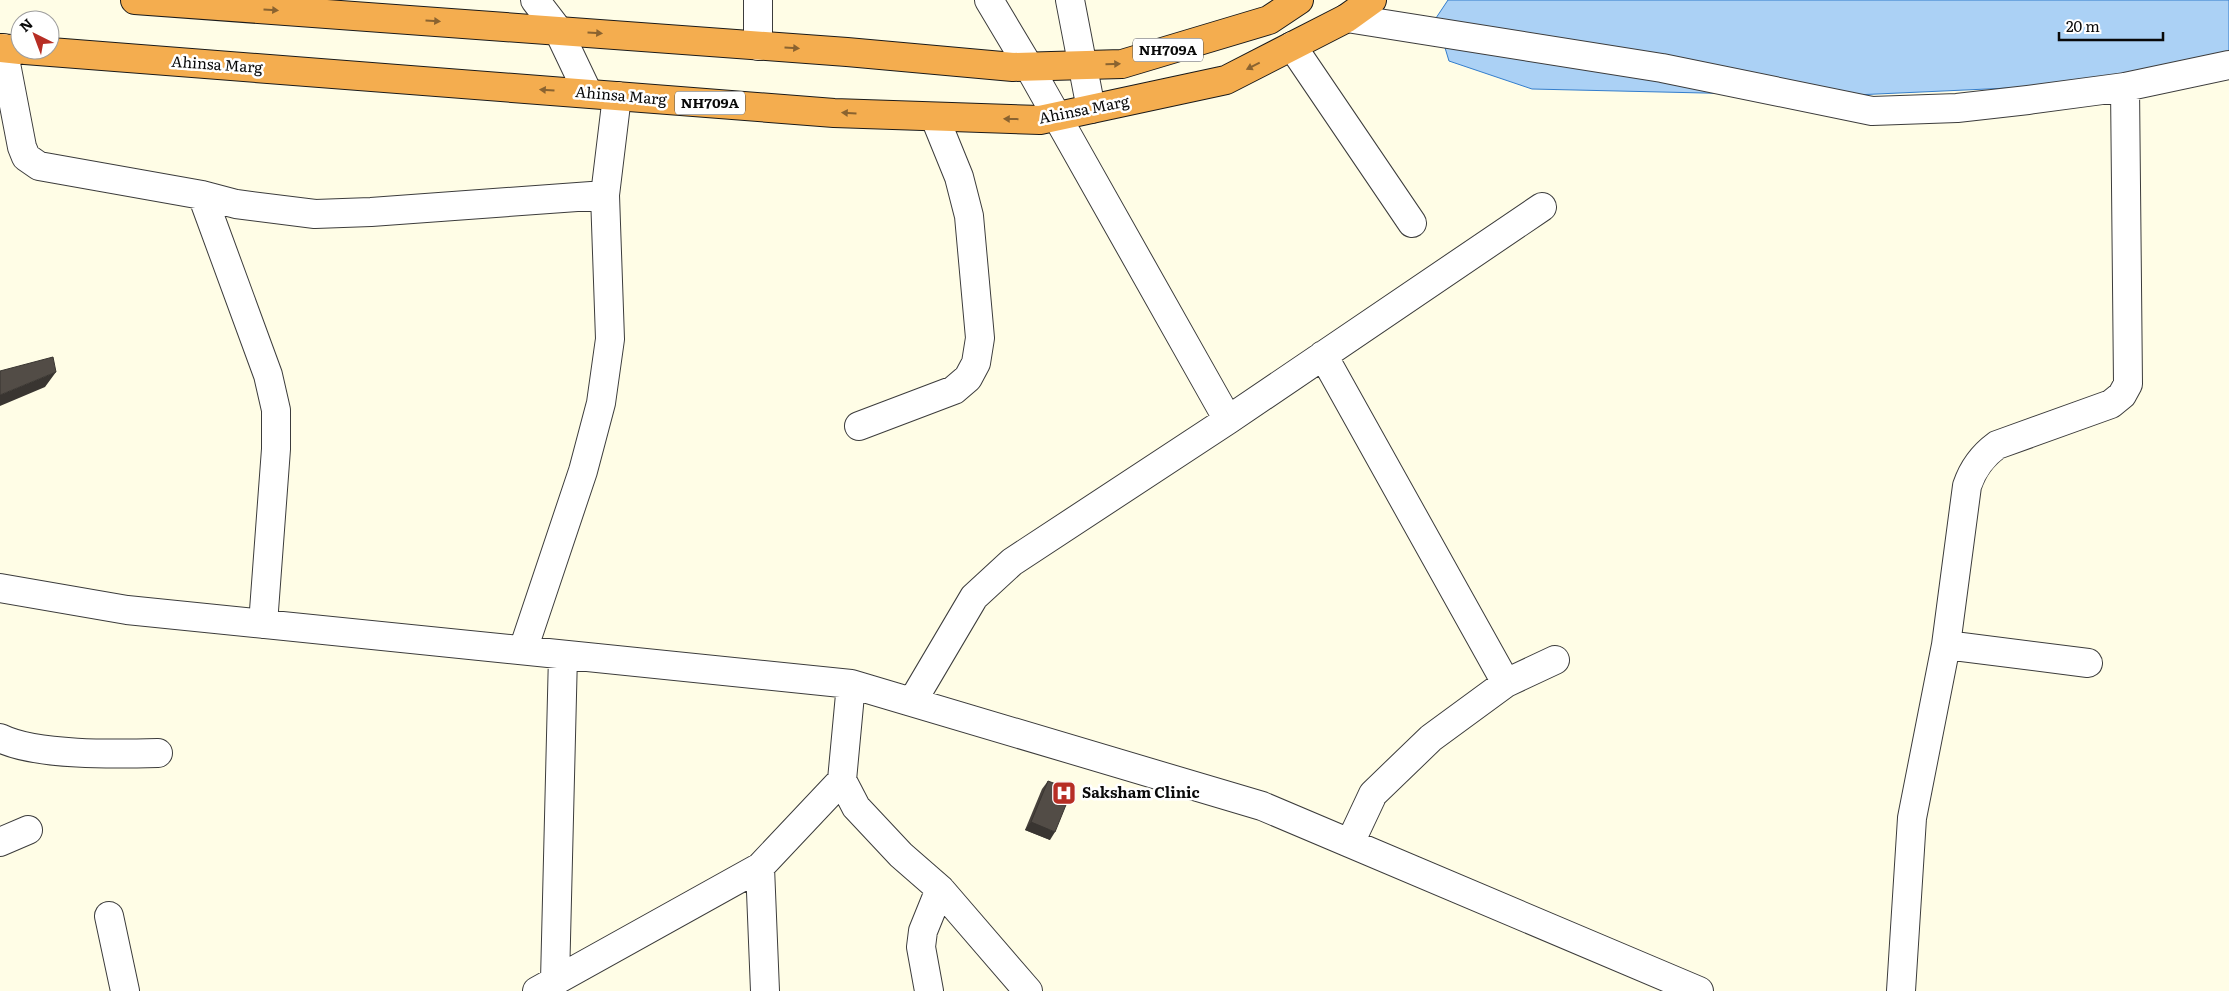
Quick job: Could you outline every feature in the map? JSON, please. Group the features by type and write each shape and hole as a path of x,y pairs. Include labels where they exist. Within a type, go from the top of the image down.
{"highway":[{"name":"NH709A","path":"135,0 558,30 1029,67 1122,64 1269,20 1299,0"},
{"name":"Ahinsa Marg","path":"60,53 834,113 935,118 1040,120 1226,80 1347,18 1372,0"}],"street":[{"path":"535,0 558,30 588,93"},
{"path":"758,0 758,46"},
{"path":"989,0 1029,67 1228,420"},
{"path":"1070,0 1091,109"},
{"path":"1347,18 1662,68 1872,111 1957,108 2125,87 2229,65"},
{"path":"1292,46 1412,223"},
{"path":"13,60 22,147 26,157 39,166 69,173 202,195 236,204 314,214 371,212 605,195"},
{"path":"1901,991 1912,818 1946,645 1968,486 1977,463 1997,445 2111,404 2122,395 2128,384 2125,87"},
{"path":"523,650 584,470 601,403 610,339 605,195 617,96"},
{"path":"860,426 954,390 968,378 976,363 980,338 969,216 959,177 935,118"},
{"path":"202,195 268,375 276,410 276,449 263,624"},
{"path":"912,702 974,596 1012,562 1228,420 1542,207"},
{"path":"1323,355 1506,683"},
{"path":"0,588 127,610 851,684 1262,806 1699,991"},
{"path":"1946,645 2088,662"},
{"path":"546,985 563,655"},
{"path":"1350,843 1373,794 1431,738 1506,683 1556,660"},
{"path":"851,684 842,780 856,807 901,855 940,889 1028,991"},
{"path":"0,738 30,746 98,754 158,753"},
{"path":"546,985 760,866 842,780"},
{"path":"0,842 28,830"},
{"path":"760,866 766,991"},
{"path":"929,991 920,947 923,931 940,889"},
{"path":"109,916 125,991"}],"water":[{"path":"1448,0 2229,0 2229,78 1833,96 1532,89 1449,61 1436,18"}],"building":[{"path":"53,357 56,372 0,395 0,371"},
{"path":"1048,781 1072,790 1055,832 1031,822"}],"place":[{"name":"Saksham Clinic","path":"1064,793"}]}
